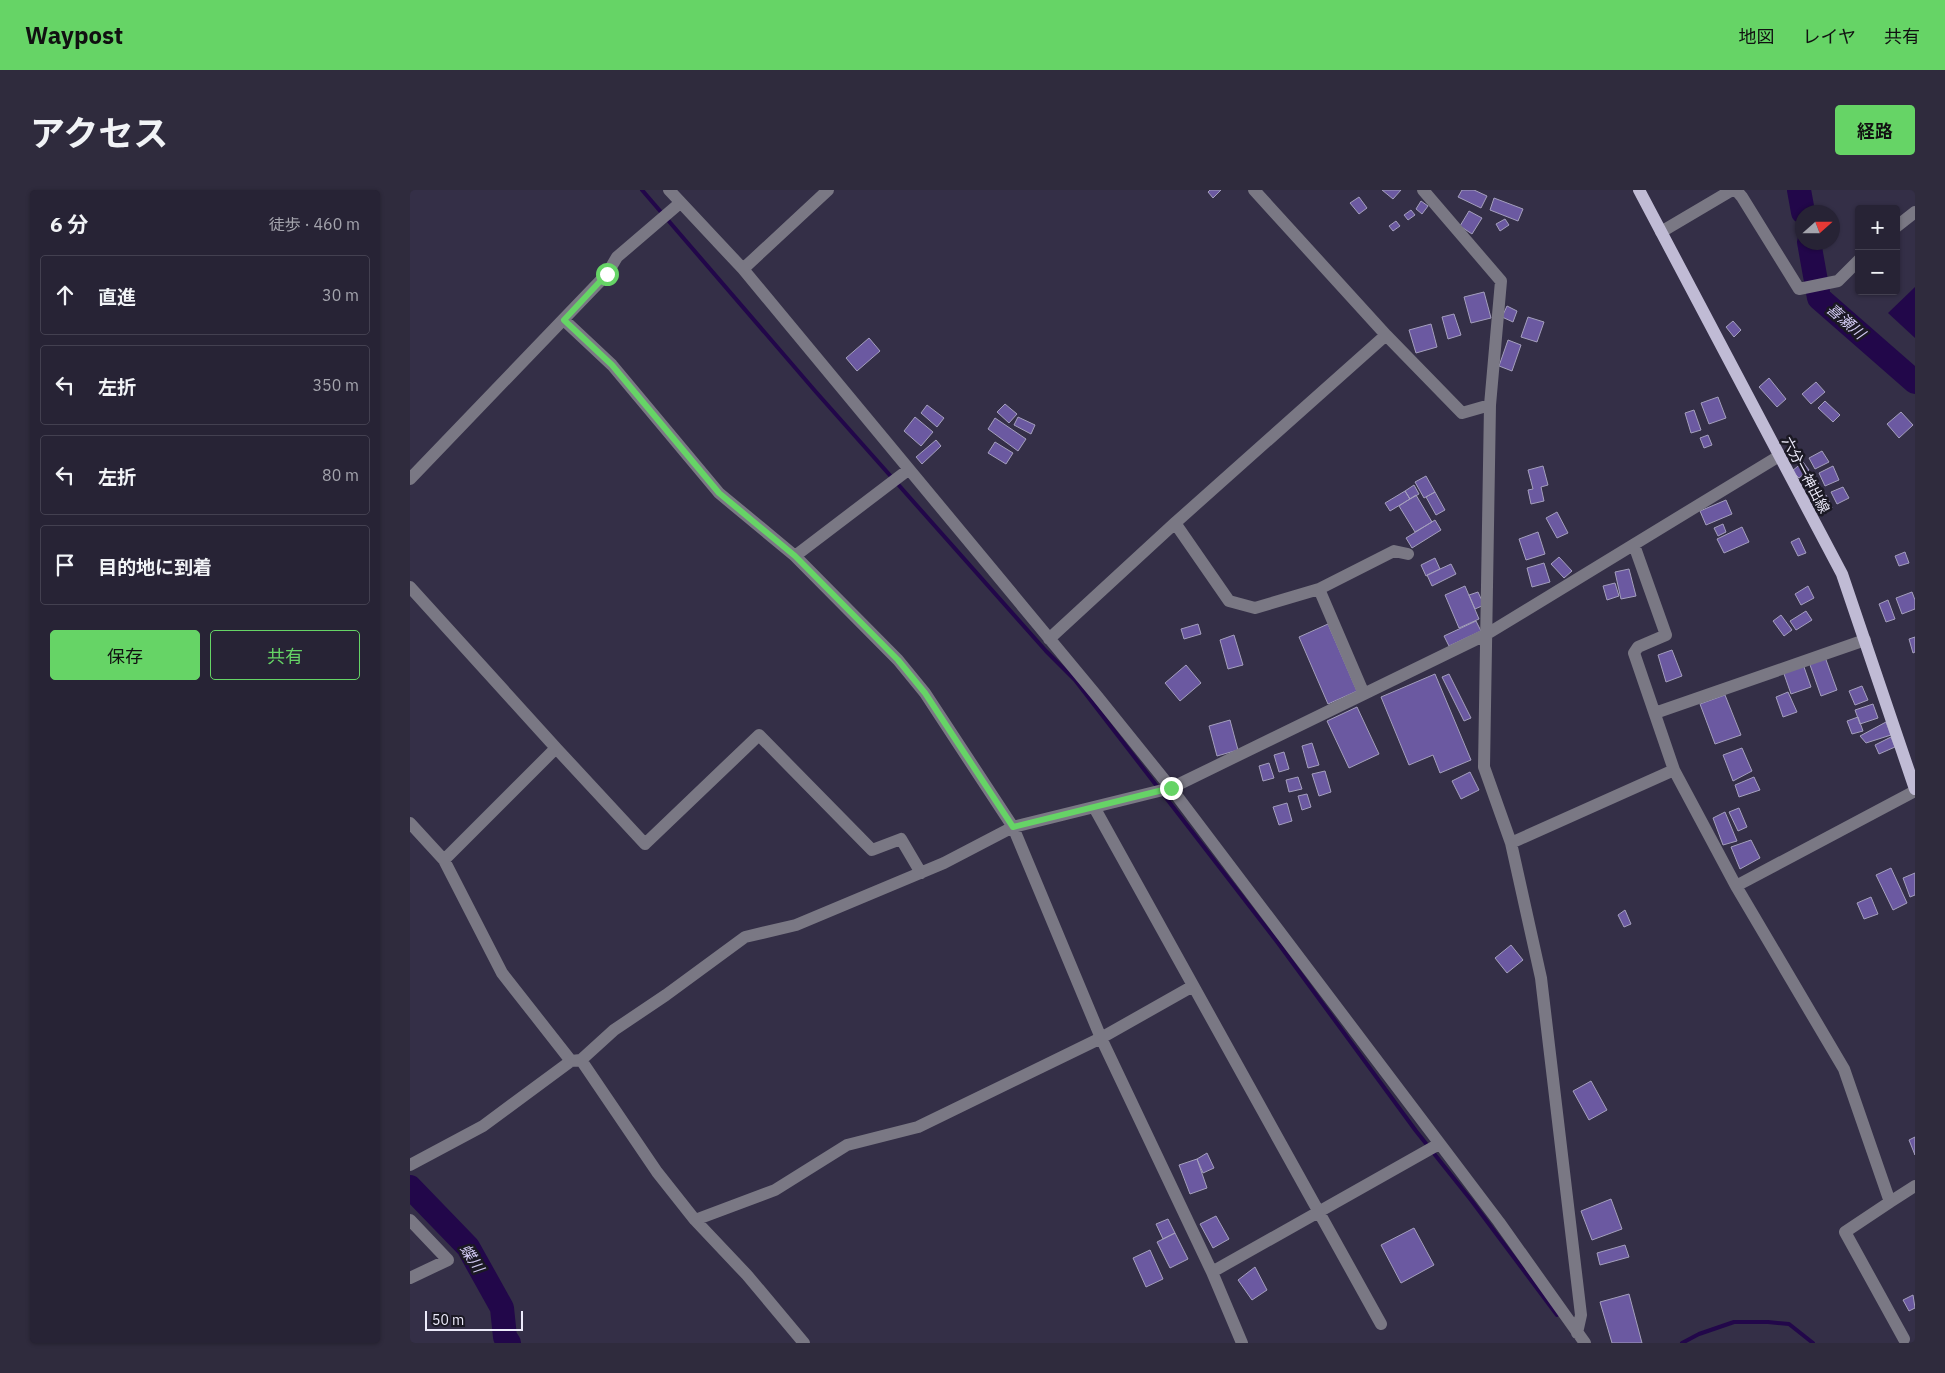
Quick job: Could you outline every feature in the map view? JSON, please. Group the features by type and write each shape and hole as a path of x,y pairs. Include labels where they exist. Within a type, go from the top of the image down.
{"main road":[{"name":"六分一神出線","path":"1639,190 1842,574 1915,790"}],"street":[{"path":"669,190 742,270 1171,788 1438,1144 1499,1222 1581,1338"},
{"path":"742,270 828,190"},
{"path":"1254,190 1386,335 1462,413 1490,405"},
{"path":"1422,190 1501,282 1490,405 1484,767 1511,843 1541,978 1582,1315 1581,1338"},
{"path":"1661,232 1734,190 1742,197 1799,289 1838,281 1855,264"},
{"path":"410,479 607,274 617,257 680,202"},
{"path":"1900,225 1915,212"},
{"path":"564,320 612,365 719,493 795,556 898,660 925,693 1013,827 1101,1038 1212,1272 1242,1343"},
{"path":"1049,639 1175,523 1386,335"},
{"path":"410,1165 483,1126 576,1060 614,1030 666,996 745,937 796,925 944,863 1013,827 1171,788 1487,634 1779,456"},
{"path":"795,556 908,470"},
{"path":"1175,523 1229,601 1255,608 1319,589 1394,551 1408,554"},
{"path":"1634,545 1666,636 1638,646 1634,653 1674,770 1736,886 1844,1070 1890,1202"},
{"path":"410,587 645,844 758,735 872,850 901,839 921,873"},
{"path":"1319,589 1364,694"},
{"path":"1655,713 1865,640"},
{"path":"444,860 556,748"},
{"path":"1511,843 1674,770"},
{"path":"1736,886 1915,790"},
{"path":"1094,807 1381,1324"},
{"path":"410,823 444,860 502,973 576,1060 657,1172 695,1220 746,1275 804,1343"},
{"path":"695,1220 776,1190 847,1145 918,1127 1101,1038 1193,986"},
{"path":"1212,1272 1438,1144"},
{"path":"1904,1339 1845,1232 1915,1186"},
{"path":"410,1220 448,1260 410,1278"}],"shaded area":[{"path":"1915,287 1915,338 1888,313"}],"building":[{"path":"1210,190 1221,190 1213,198 1208,192"},
{"path":"1382,190 1401,190 1393,199"},
{"path":"1462,190 1474,190 1487,196 1481,208 1458,197"},
{"path":"1359,197 1367,208 1359,214 1350,203"},
{"path":"1494,198 1523,209 1518,221 1490,210"},
{"path":"1421,201 1428,206 1422,214 1416,209"},
{"path":"1411,210 1415,215 1408,220 1404,215"},
{"path":"1469,211 1482,218 1472,234 1460,226"},
{"path":"1505,219 1509,225 1500,231 1496,224"},
{"path":"1396,221 1400,226 1393,231 1389,226"},
{"path":"1484,292 1491,318 1471,323 1464,297"},
{"path":"1507,306 1517,311 1513,322 1502,317"},
{"path":"1454,314 1461,335 1448,339 1442,317"},
{"path":"1528,317 1544,322 1537,342 1521,337"},
{"path":"1733,321 1741,330 1734,337 1726,327"},
{"path":"1431,324 1437,347 1416,353 1409,330"},
{"path":"869,338 880,351 857,371 846,358"},
{"path":"1508,340 1521,345 1512,371 1499,366"},
{"path":"1769,378 1786,399 1777,407 1759,387"},
{"path":"1816,382 1825,392 1811,404 1802,394"},
{"path":"1718,397 1726,418 1709,424 1701,403"},
{"path":"1825,401 1840,415 1833,422 1818,408"},
{"path":"1005,404 1017,414 1009,423 997,412"},
{"path":"927,405 944,418 937,427 921,413"},
{"path":"1694,410 1701,430 1691,433 1685,413"},
{"path":"1901,412 1913,425 1899,438 1887,424"},
{"path":"915,417 933,432 921,446 904,431"},
{"path":"1018,417 1035,425 1031,434 1014,425"},
{"path":"995,418 1026,439 1018,451 988,429"},
{"path":"1708,435 1712,445 1704,448 1700,438"},
{"path":"936,440 941,446 922,464 916,457"},
{"path":"995,442 1013,453 1006,464 988,453"},
{"path":"1822,451 1829,462 1815,469 1809,458"},
{"path":"1803,462 1809,470 1799,478 1792,471"},
{"path":"1543,466 1548,485 1541,487 1544,501 1531,504 1528,490 1533,489 1528,470"},
{"path":"1833,466 1839,480 1825,486 1819,473"},
{"path":"1426,476 1435,492 1424,498 1415,482"},
{"path":"1813,476 1820,486 1812,491 1805,481"},
{"path":"1414,485 1419,494 1410,499 1405,491"},
{"path":"1843,487 1849,498 1837,504 1831,492"},
{"path":"1405,491 1410,499 1390,511 1385,503"},
{"path":"1435,492 1445,510 1436,515 1426,497"},
{"path":"1416,495 1432,522 1415,532 1399,506"},
{"path":"1826,495 1832,508 1821,514 1814,501"},
{"path":"1726,500 1732,514 1706,525 1700,511"},
{"path":"1557,512 1568,533 1557,538 1546,518"},
{"path":"1435,520 1441,530 1412,548 1406,538"},
{"path":"1723,524 1726,532 1718,536 1714,528"},
{"path":"1742,527 1749,542 1724,553 1717,539"},
{"path":"1538,532 1545,554 1526,560 1519,539"},
{"path":"1799,538 1806,553 1798,556 1791,542"},
{"path":"1905,552 1909,563 1899,566 1895,556"},
{"path":"1559,557 1572,571 1564,578 1551,564"},
{"path":"1435,558 1440,569 1426,576 1421,565"},
{"path":"1544,563 1550,582 1532,587 1527,568"},
{"path":"1451,564 1456,574 1432,586 1427,575"},
{"path":"1629,569 1636,596 1621,599 1615,572"},
{"path":"1615,583 1619,596 1607,600 1603,586"},
{"path":"1465,586 1479,619 1459,628 1445,595"},
{"path":"1808,586 1814,598 1801,605 1795,594"},
{"path":"1478,592 1484,605 1475,609 1469,595"},
{"path":"1912,592 1915,600 1915,609 1902,614 1896,598"},
{"path":"1888,600 1895,619 1886,622 1879,604"},
{"path":"1806,611 1812,620 1796,630 1790,621"},
{"path":"1781,615 1792,630 1784,636 1773,621"},
{"path":"1476,621 1481,631 1449,646 1444,636"},
{"path":"1198,624 1201,634 1184,639 1181,629"},
{"path":"1328,624 1357,691 1328,704 1299,637"},
{"path":"1234,635 1243,665 1228,669 1220,640"},
{"path":"1915,637 1915,652 1913,653 1909,639"},
{"path":"1672,650 1682,676 1666,682 1658,655"},
{"path":"1825,657 1837,690 1821,696 1809,662"},
{"path":"1803,664 1811,687 1791,694 1783,671"},
{"path":"1186,665 1201,683 1180,701 1165,683"},
{"path":"1435,674 1471,760 1440,773 1433,755 1409,765 1381,697"},
{"path":"1449,674 1471,718 1464,721 1442,677"},
{"path":"1862,686 1868,700 1855,705 1849,691"},
{"path":"1788,692 1797,712 1783,717 1776,697"},
{"path":"1725,695 1741,735 1715,744 1700,704"},
{"path":"1873,704 1878,718 1860,724 1855,710"},
{"path":"1357,707 1379,754 1349,768 1327,721"},
{"path":"1858,717 1863,731 1852,734 1847,721"},
{"path":"1230,720 1238,750 1217,756 1209,726"},
{"path":"1886,722 1891,735 1866,743 1860,736"},
{"path":"1891,737 1895,747 1879,754 1875,745"},
{"path":"1312,743 1319,765 1308,768 1302,746"},
{"path":"1742,748 1752,771 1733,781 1723,755"},
{"path":"1284,752 1289,769 1279,772 1274,755"},
{"path":"1269,763 1274,778 1263,781 1259,766"},
{"path":"1325,771 1331,792 1319,796 1312,774"},
{"path":"1470,772 1479,790 1461,799 1452,781"},
{"path":"1298,777 1302,789 1289,792 1286,780"},
{"path":"1754,777 1760,790 1739,797 1735,785"},
{"path":"1307,794 1311,807 1302,810 1298,796"},
{"path":"1287,803 1292,821 1279,825 1273,807"},
{"path":"1739,808 1747,827 1738,831 1729,812"},
{"path":"1725,812 1737,841 1723,845 1713,818"},
{"path":"1751,840 1760,858 1740,869 1731,847"},
{"path":"1891,868 1907,903 1893,910 1876,875"},
{"path":"1915,873 1915,895 1910,897 1903,878"},
{"path":"1871,897 1878,914 1864,919 1857,903"},
{"path":"1625,910 1631,924 1624,927 1618,915"},
{"path":"1511,945 1523,960 1507,973 1495,958"},
{"path":"1591,1081 1607,1110 1589,1120 1573,1091"},
{"path":"1915,1137 1915,1155 1909,1140"},
{"path":"1207,1153 1214,1168 1203,1173 1197,1159"},
{"path":"1197,1159 1207,1188 1190,1194 1179,1165"},
{"path":"1611,1199 1622,1229 1592,1240 1581,1211"},
{"path":"1216,1216 1229,1239 1213,1248 1200,1224"},
{"path":"1168,1219 1175,1233 1163,1239 1156,1224"},
{"path":"1414,1228 1434,1265 1401,1283 1381,1245"},
{"path":"1175,1233 1188,1259 1170,1268 1157,1242"},
{"path":"1625,1245 1629,1257 1600,1265 1597,1253"},
{"path":"1150,1250 1163,1279 1146,1287 1133,1258"},
{"path":"1255,1267 1267,1290 1252,1300 1238,1280"},
{"path":"1629,1294 1642,1343 1612,1343 1600,1302"},
{"path":"1913,1295 1915,1308 1909,1311 1903,1300"}],"waterway":[{"path":"642,190 816,392 1046,651 1075,680 1278,943 1416,1131 1471,1200 1557,1315"},
{"name":"喜瀬川","path":"1799,190 1802,205"},
{"name":"喜瀬川","path":"1810,250 1819,298 1915,382"},
{"name":"蝶川","path":"410,1187 468,1247 502,1308 505,1337 509,1343"},
{"path":"1682,1343 1699,1334 1734,1322 1789,1324 1813,1343"}],"route":[{"path":"607,274 564,320 612,365 719,493 795,556 898,660 925,693 1013,827 1171,788"}]}
